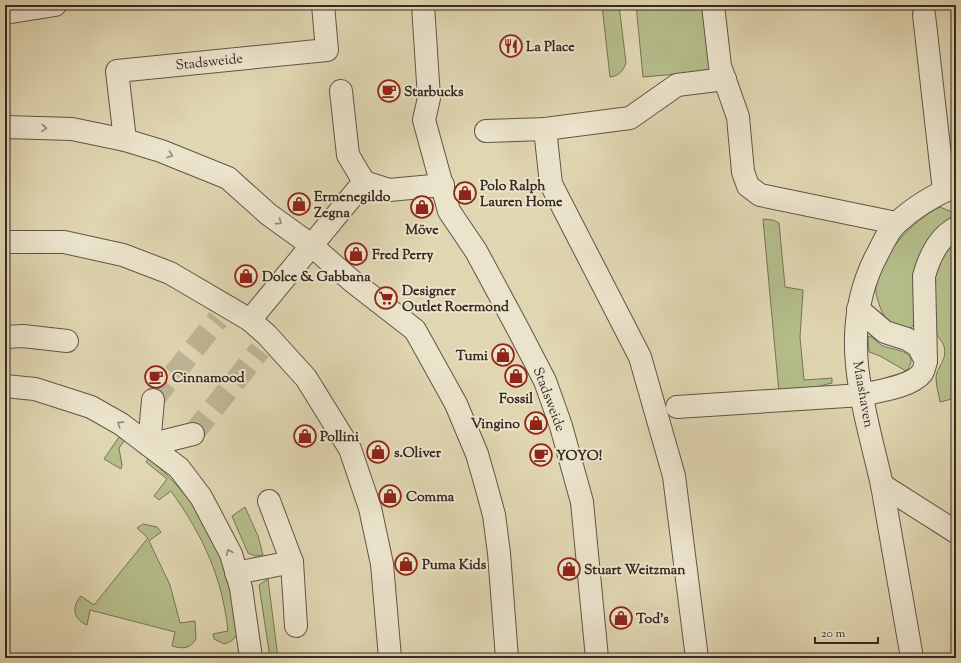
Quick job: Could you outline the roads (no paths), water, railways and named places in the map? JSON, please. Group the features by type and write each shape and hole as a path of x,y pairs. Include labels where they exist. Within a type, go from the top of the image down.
{"street":[{"path":"5,12 55,5"},
{"name":"Stadsweide","path":"126,140 117,71 327,50 323,5"},
{"name":"Stadsweide","path":"423,5 429,98 424,120 449,211 476,251 517,327 545,381 561,426 582,502 597,658"},
{"path":"713,5 720,66 738,117 743,172 748,186 760,195 896,223"},
{"path":"924,15 950,188"},
{"path":"486,131 545,130 630,118 677,85 725,79"},
{"path":"341,91 348,155 364,182 389,190 443,185"},
{"path":"5,127 72,130 126,140 160,151 228,178 268,214 310,245 352,281 414,330 456,404 477,454 494,515 499,553 507,658"},
{"path":"545,130 551,184 640,357 672,469 697,658"},
{"path":"250,320 310,245 364,182"},
{"name":"Maashaven","path":"912,658 882,485 857,366 858,309 863,285 871,265 884,240 896,223 929,198 950,188"},
{"path":"677,407 862,395 891,389 910,381 922,373 926,361 924,276 928,264 938,245 956,228"},
{"path":"5,242 64,242 123,255 170,273 223,312 250,320 263,343 306,378 350,449 370,508 382,564 390,658"},
{"path":"858,309 885,332 907,339 918,346 926,361"},
{"path":"5,337 23,336 67,342"},
{"path":"5,386 35,389 91,406 121,424 179,468 201,497 231,554 241,588 251,658"},
{"path":"149,445 153,400"},
{"path":"5,402 55,401 91,406"},
{"path":"149,445 193,434"},
{"path":"882,485 956,532"},
{"path":"269,501 292,562 296,626"},
{"path":"236,573 292,562"}],"tunnel":[{"path":"153,400 218,319"},
{"path":"193,434 260,350"}],"place":[{"name":"La Place","path":"511,46"},
{"name":"Starbucks","path":"389,91"},
{"name":"Polo Ralph Lauren Home","path":"465,193"},
{"name":"Ermenegildo Zegna","path":"299,204"},
{"name":"Möve","path":"422,207"},
{"name":"Fred Perry","path":"356,254"},
{"name":"Dolce & Gabbana","path":"246,276"},
{"name":"Designer Outlet Roermond","path":"386,298"},
{"name":"Tumi","path":"503,355"},
{"name":"Fossil","path":"516,376"},
{"name":"Cinnamood","path":"156,377"},
{"name":"Vingino","path":"536,423"},
{"name":"Pollini","path":"305,436"},
{"name":"s.Oliver","path":"378,452"},
{"name":"YOYO!","path":"541,455"},
{"name":"Comma","path":"390,496"},
{"name":"Puma Kids","path":"406,564"},
{"name":"Stuart Weitzman","path":"569,569"},
{"name":"Tod's","path":"621,618"}]}
